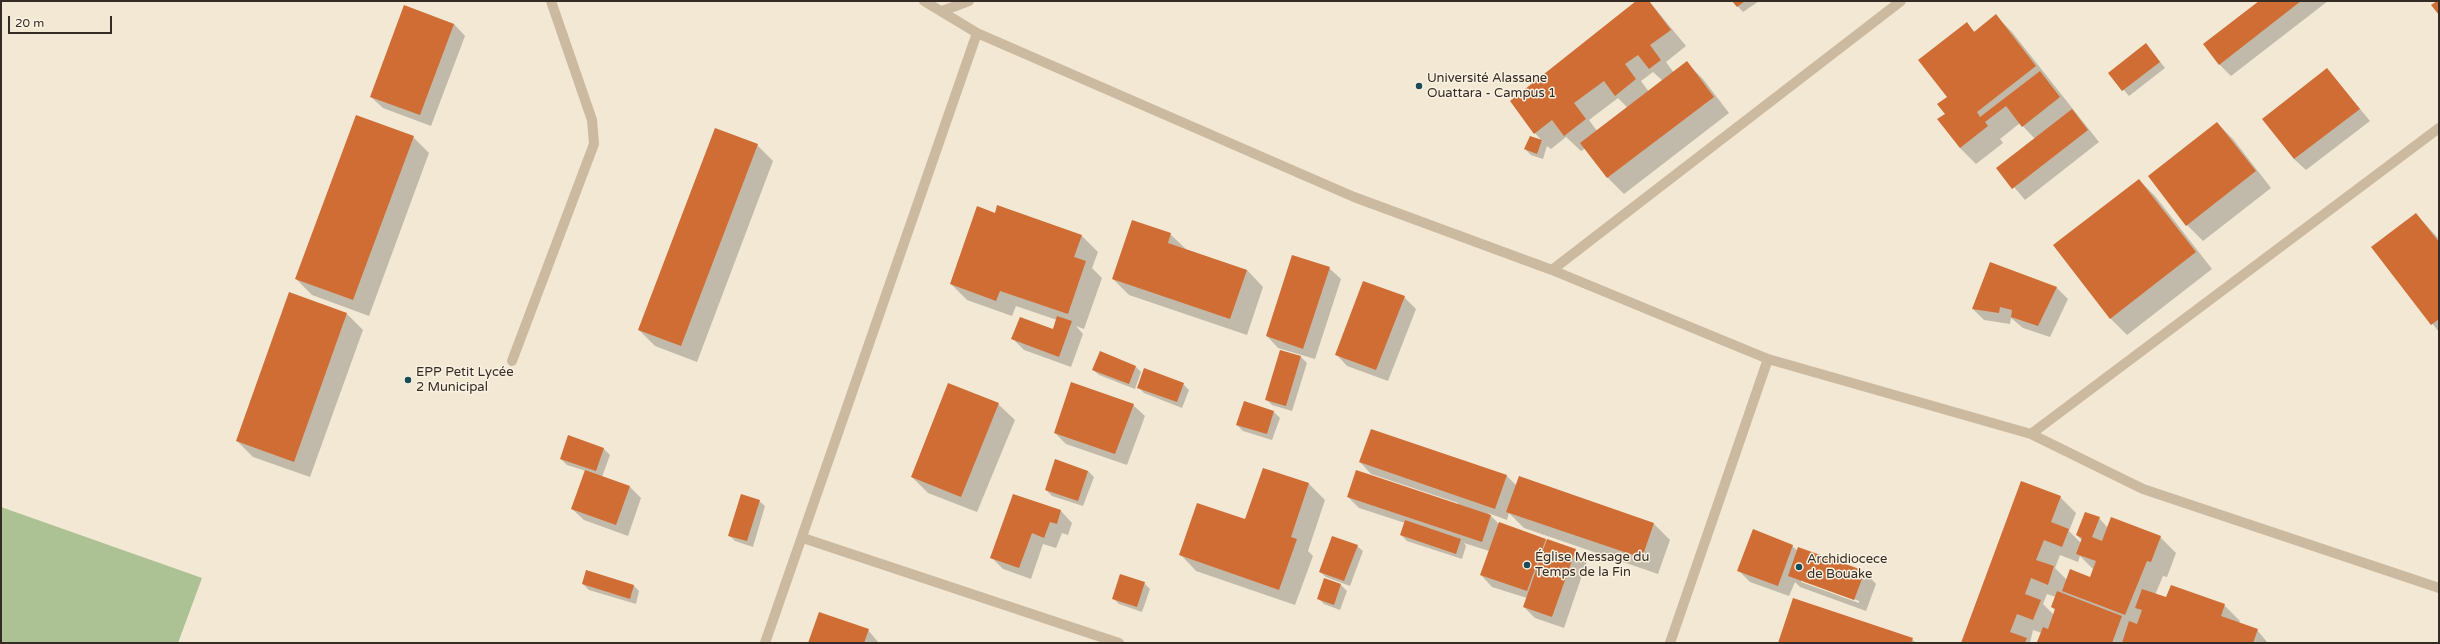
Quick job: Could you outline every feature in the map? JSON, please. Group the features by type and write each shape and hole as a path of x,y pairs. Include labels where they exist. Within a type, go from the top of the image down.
{"street":[{"path":"512,361 594,144 592,120 551,1"},
{"path":"924,1 977,33 1354,197 1552,270 1768,359 2031,434 2143,489 2439,588"},
{"path":"942,11 969,1"},
{"path":"1552,270 1901,1"},
{"path":"765,643 803,538 977,33"},
{"path":"2031,434 2439,128"},
{"path":"1670,643 1768,359"},
{"path":"803,538 1119,643"}],"green space":[{"path":"1,507 202,578 178,643 1,643"}],"building":[{"path":"1636,1 1649,1 1671,30 1650,45 1661,60 1649,69 1638,55 1625,64 1636,79 1615,96 1604,81 1574,103 1586,119 1564,136 1552,120 1534,134 1510,101"},
{"path":"1732,1 1745,1 1737,7"},
{"path":"2259,1 2301,1 2219,65 2203,44"},
{"path":"2439,1 2439,15 2431,5"},
{"path":"404,5 454,24 420,115 370,97"},
{"path":"1996,14 2036,66 1977,112 1980,117 2040,71 2060,97 2022,127 2006,106 1985,122 1988,126 1960,148 1937,119 1945,114 1937,104 1947,97 1918,60 1967,22 1974,32"},
{"path":"2146,43 2160,62 2122,91 2108,73"},
{"path":"1687,61 1714,97 1607,178 1580,143"},
{"path":"2327,68 2360,109 2294,159 2262,119"},
{"path":"2072,109 2088,130 2012,189 1996,168"},
{"path":"356,115 414,136 353,300 295,279"},
{"path":"2217,122 2256,171 2186,226 2148,176"},
{"path":"715,128 758,144 681,346 638,330"},
{"path":"1530,136 1542,140 1537,154 1524,149"},
{"path":"2139,179 2196,252 2110,319 2053,245"},
{"path":"997,205 1082,235 1074,257 1086,261 1068,314 1000,291 996,301 950,284 977,206 995,213"},
{"path":"2416,213 2439,242 2439,319 2431,325 2371,247"},
{"path":"1132,220 1171,233 1168,243 1247,270 1230,319 1112,279"},
{"path":"1292,255 1330,267 1303,349 1266,336"},
{"path":"1990,262 2057,287 2038,326 2011,317 2012,310 2000,307 1999,313 1972,309"},
{"path":"1363,281 1405,296 1376,370 1335,355"},
{"path":"289,292 347,313 294,462 236,441"},
{"path":"1057,316 1072,321 1059,357 1011,339 1020,317 1053,329"},
{"path":"1280,350 1301,356 1286,406 1265,400"},
{"path":"1100,351 1136,366 1129,384 1092,370"},
{"path":"1144,368 1184,383 1177,402 1137,388"},
{"path":"1071,382 1134,404 1115,454 1054,433"},
{"path":"948,383 999,403 961,497 911,477"},
{"path":"1244,401 1274,411 1267,434 1236,425"},
{"path":"1371,429 1507,475 1495,509 1359,462"},
{"path":"568,435 604,448 596,471 560,459"},
{"path":"1055,459 1088,471 1078,501 1045,490"},
{"path":"1263,468 1309,483 1291,537 1297,539 1279,590 1179,555 1197,503 1245,519"},
{"path":"585,470 630,486 616,525 571,509"},
{"path":"1356,470 1491,515 1482,542 1347,497"},
{"path":"1519,476 1654,523 1642,558 1506,512"},
{"path":"2021,481 2061,496 2051,522 2069,529 2062,547 2044,540 2036,560 2054,566 2048,585 2031,578 2025,594 2041,600 2033,620 2017,614 2010,632 2027,638 2025,643 1961,643"},
{"path":"741,494 760,500 747,541 728,536"},
{"path":"1013,494 1061,510 1057,524 1050,522 1044,538 1032,533 1019,568 990,558"},
{"path":"2085,512 2100,517 2092,537 2102,541 2111,517 2161,536 2151,562 2147,561 2125,615 2062,591 2070,569 2090,577 2096,561 2076,554 2082,538 2076,535"},
{"path":"1405,520 1461,539 1456,554 1400,535"},
{"path":"1499,522 1546,539 1527,591 1480,575"},
{"path":"1753,529 1793,545 1778,586 1737,571"},
{"path":"1332,536 1358,545 1344,581 1319,572"},
{"path":"1547,539 1576,549 1552,617 1523,607"},
{"path":"1798,547 1865,571 1854,600 1788,576"},
{"path":"586,570 634,585 630,599 582,584"},
{"path":"1120,574 1145,582 1137,607 1112,599"},
{"path":"1324,578 1341,584 1334,605 1317,599"},
{"path":"2171,585 2225,604 2221,616 2258,629 2253,643 2122,643 2129,621 2137,624 2142,610 2135,608 2142,589 2166,597"},
{"path":"2057,591 2122,616 2112,643 2037,642 2043,627 2048,629 2055,609 2051,607"},
{"path":"1793,598 1913,638 1911,643 1778,643"},
{"path":"819,612 869,629 864,643 808,643"}],"place":[{"name":"Université Alassane Ouattara - Campus 1","path":"1419,86"},
{"name":"EPP Petit Lycée 2 Municipal","path":"408,380"},
{"name":"Église Message du Temps de la Fin","path":"1527,565"},
{"name":"Archidiocece de Bouake","path":"1799,567"}]}
